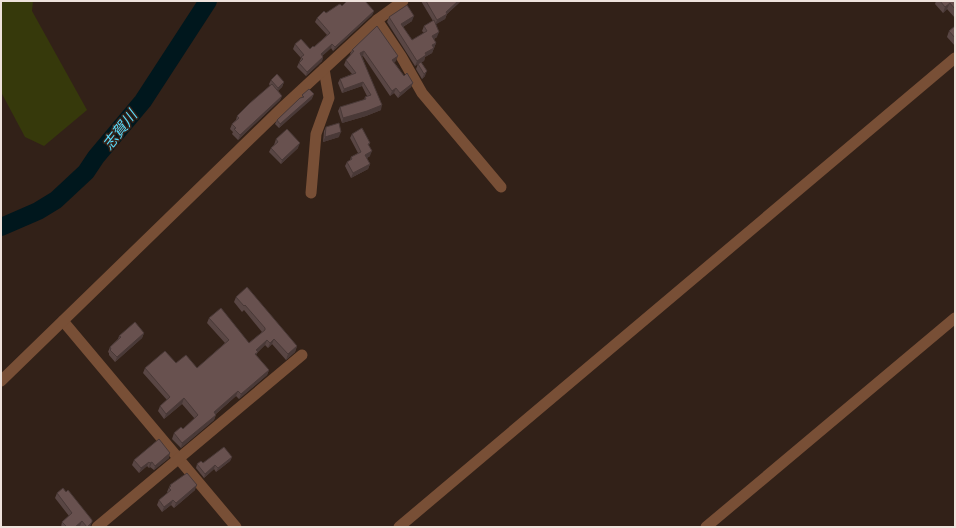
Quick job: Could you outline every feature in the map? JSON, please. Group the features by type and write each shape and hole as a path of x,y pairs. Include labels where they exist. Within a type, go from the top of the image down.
{"street":[{"path":"1,381 285,105 377,20 403,1"},
{"path":"377,20 401,56 422,93 501,187"},
{"path":"400,527 955,58"},
{"path":"311,193 316,134 329,98 324,69"},
{"path":"706,527 955,318"},
{"path":"63,321 236,527"},
{"path":"97,527 302,355"}],"green space":[{"path":"1,1 33,1 32,11 87,110 44,146 25,137 1,92"}],"building":[{"path":"347,1 365,1 374,11 335,47 332,44 321,54 323,57 307,72 299,63 303,59 301,57 304,55 295,44 301,39 310,49 313,46 314,47 330,33 317,18 324,11 326,13 340,4 342,6"},
{"path":"426,1 458,1 446,12 447,14 437,20"},
{"path":"940,1 955,1 955,9 950,3 945,7"},
{"path":"407,5 414,16 401,24 412,40 427,31 424,26 434,20 439,32 432,36 436,43 432,45 434,48 425,53 426,55 417,61 389,17"},
{"path":"377,26 398,56 392,60 404,76 407,73 413,83 400,93 396,88 392,91 364,51 360,53 382,105 343,118 340,107 366,99 365,97 371,95 363,82 344,89 340,79 356,73 346,60 354,51 352,50"},
{"path":"955,26 955,38 949,31"},
{"path":"421,62 427,71 424,74 418,64"},
{"path":"277,74 284,82 278,88 271,80"},
{"path":"272,84 282,96 240,135 234,129 236,128 232,124 239,118 237,116"},
{"path":"309,89 314,94 280,124 277,120 300,98 304,97 302,95"},
{"path":"339,123 341,132 325,137 326,127"},
{"path":"362,128 370,143 368,144 372,151 365,155 370,164 353,173 347,162 352,159 351,157 361,152 352,134"},
{"path":"287,129 300,143 282,160 271,148 278,142 276,139"},
{"path":"247,287 297,346 288,354 274,339 270,343 267,340 256,350 258,352 255,354 269,370 241,394 238,391 214,412 216,415 182,443 174,433 181,427 183,429 198,415 184,398 166,414 160,406 170,397 145,368 165,351 176,363 186,355 197,368 229,340 209,318 221,308 249,343 265,330 265,328 236,297"},
{"path":"135,322 144,333 117,357 110,350 110,347 121,337 119,336"},
{"path":"159,439 170,453 155,466 152,462 149,462 141,468 134,460"},
{"path":"224,447 232,457 218,468 215,465 205,474 197,464 201,461 203,463"},
{"path":"187,473 197,485 176,503 173,500 164,507 159,500 171,490 169,488 171,486 170,485"},
{"path":"63,488 66,492 68,490 92,520 87,527 82,521 75,527 67,527 62,522 72,513 57,493"}],"waterway":[{"name":"志賀川","path":"1,227 38,211 56,200 86,172 96,157 143,101 208,1"}]}
